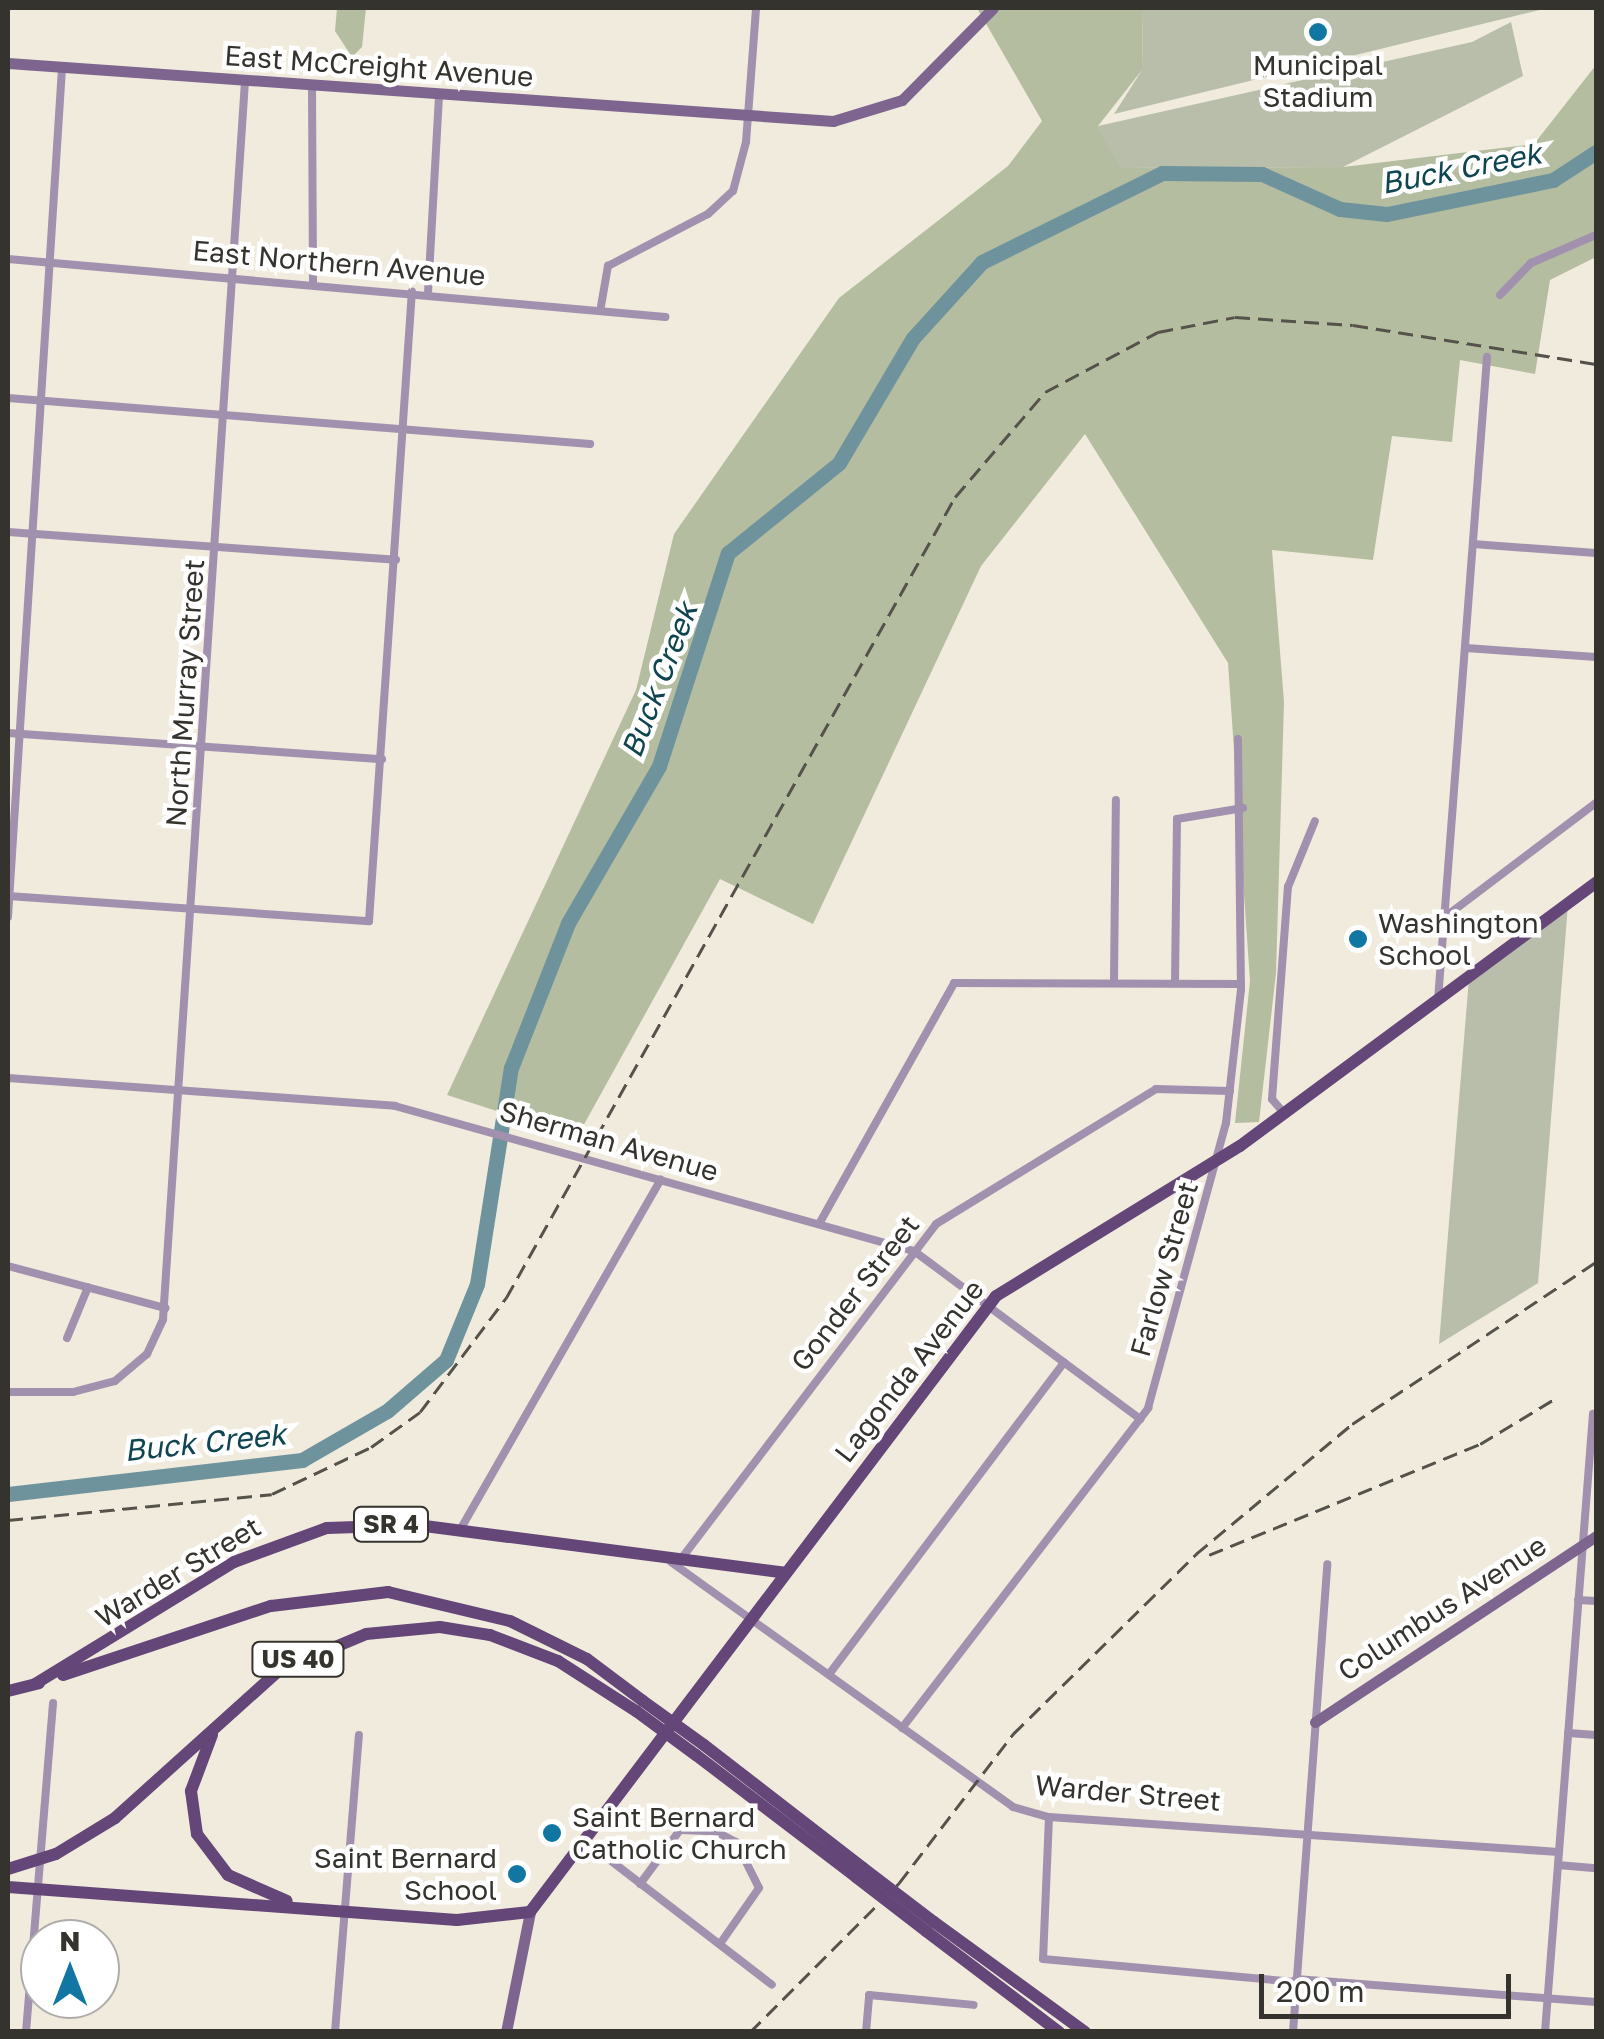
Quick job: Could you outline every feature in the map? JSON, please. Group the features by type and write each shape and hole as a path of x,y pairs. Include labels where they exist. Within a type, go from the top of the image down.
{"main road":[{"name":"Lagonda Avenue","path":"530,1912 988,1306 1221,1158 1596,883"},
{"name":"Warder Street","path":"35,1684 280,1540 360,1524 460,1530 786,1573"},
{"name":"US 40","path":"8,1691 271,1606 388,1592 510,1621 588,1659 640,1706 859,1873 1085,2032"},
{"name":"US 40","path":"8,1869 40,1860 115,1818 260,1683 321,1648 428,1627 536,1650 640,1706"},
{"path":"224,1718 194,1776 192,1807 203,1845 241,1884 318,1910"},
{"path":"8,1887 458,1920 530,1912"},
{"name":"US 40","path":"930,1926 1059,2032"}],"street":[{"path":"602,306 614,262 726,201 744,165 756,8"},
{"name":"East McCreight Avenue","path":"8,63 439,96 833,120 888,108 993,8"},
{"path":"8,917 36,534 62,67"},
{"name":"North Murray Street","path":"165,1308 227,416 245,82"},
{"path":"312,86 313,283"},
{"path":"428,292 439,96"},
{"path":"1500,295 1515,274 1596,235"},
{"name":"East Northern Avenue","path":"8,259 602,306 665,317"},
{"path":"8,896 368,921 412,291"},
{"path":"1438,1000 1487,357"},
{"path":"8,398 590,444"},
{"path":"8,532 396,560"},
{"path":"1474,544 1596,552"},
{"path":"1466,648 1596,658"},
{"path":"8,733 382,759"},
{"name":"Farlow Street","path":"902,1728 1140,1418 1221,1158 1241,984 1242,808 1238,740"},
{"path":"1114,981 1116,800"},
{"path":"1444,917 1596,802"},
{"path":"1175,982 1178,819 1242,808"},
{"path":"1284,1113 1272,1099 1288,887 1315,821"},
{"path":"819,1224 949,986 965,979 1241,984"},
{"name":"Sherman Avenue","path":"8,1078 379,1104 541,1145 914,1251 1140,1418"},
{"name":"Gonder Street","path":"681,1559 914,1251 945,1218 1156,1089 1230,1092"},
{"path":"460,1530 661,1179"},
{"path":"8,1266 165,1308 158,1336 128,1372 87,1390 8,1392"},
{"path":"67,1338 88,1287"},
{"path":"830,1673 1064,1362"},
{"path":"1546,2032 1593,1414"},
{"name":"Columbus Avenue","path":"1315,1722 1596,1536"},
{"name":"Warder Street","path":"652,1555 754,1615 999,1800 1049,1816 1559,1852"},
{"path":"1293,2032 1326,1564"},
{"path":"1578,1600 1596,1601"},
{"path":"26,2032 53,1703"},
{"path":"1568,1733 1596,1735"},
{"path":"335,2032 359,1735"},
{"path":"1049,1816 1041,1934 1046,1961 1596,2002"},
{"path":"640,1884 680,1830 714,1831 736,1842 759,1888 720,1944"},
{"path":"584,1840 772,1985"},
{"path":"1558,1865 1596,1868"},
{"name":"Lagonda Avenue","path":"506,2032 530,1912"},
{"path":"866,2032 869,1996 974,2005"}],"green space":[{"path":"337,8 366,8 362,47 352,57 335,31"},
{"path":"977,8 1143,8 1142,70 1098,126 1120,168 1343,167 1534,144 1596,65 1596,257 1550,280 1535,374 1460,360 1452,442 1392,436 1373,560 1272,550 1284,702 1276,973 1259,1122 1235,1123 1250,981 1228,663 1085,434 981,566 813,924 720,879 577,1137 447,1095 636,690 674,534 839,298 1008,166 1042,121"},
{"path":"1143,8 1548,8 1114,114 1142,70"},
{"path":"1511,22 1523,76 1343,167 1119,168 1098,126 1472,42"},
{"path":"1568,904 1538,1283 1439,1344 1469,978"}],"waterway":[{"name":"Buck Creek","path":"8,1494 302,1460 387,1411 446,1360 477,1284 511,1068 568,923 659,766 728,553 839,463 913,338 982,262 1162,173 1262,174 1340,209 1387,214 1553,180 1596,152"}],"railway":[{"path":"8,1520 272,1494 371,1447 420,1412 506,1298 955,497 1045,392 1158,332 1235,317 1353,325 1596,364"},
{"path":"750,2032 899,1883 1013,1734 1196,1554 1352,1424 1596,1262"},
{"path":"1209,1555 1480,1444 1556,1398"}],"place":[{"name":"Municipal Stadium","path":"1318,32"},
{"name":"Washington School","path":"1358,939"},
{"name":"Saint Bernard Catholic Church","path":"552,1833"},
{"name":"Saint Bernard School","path":"517,1874"}]}
